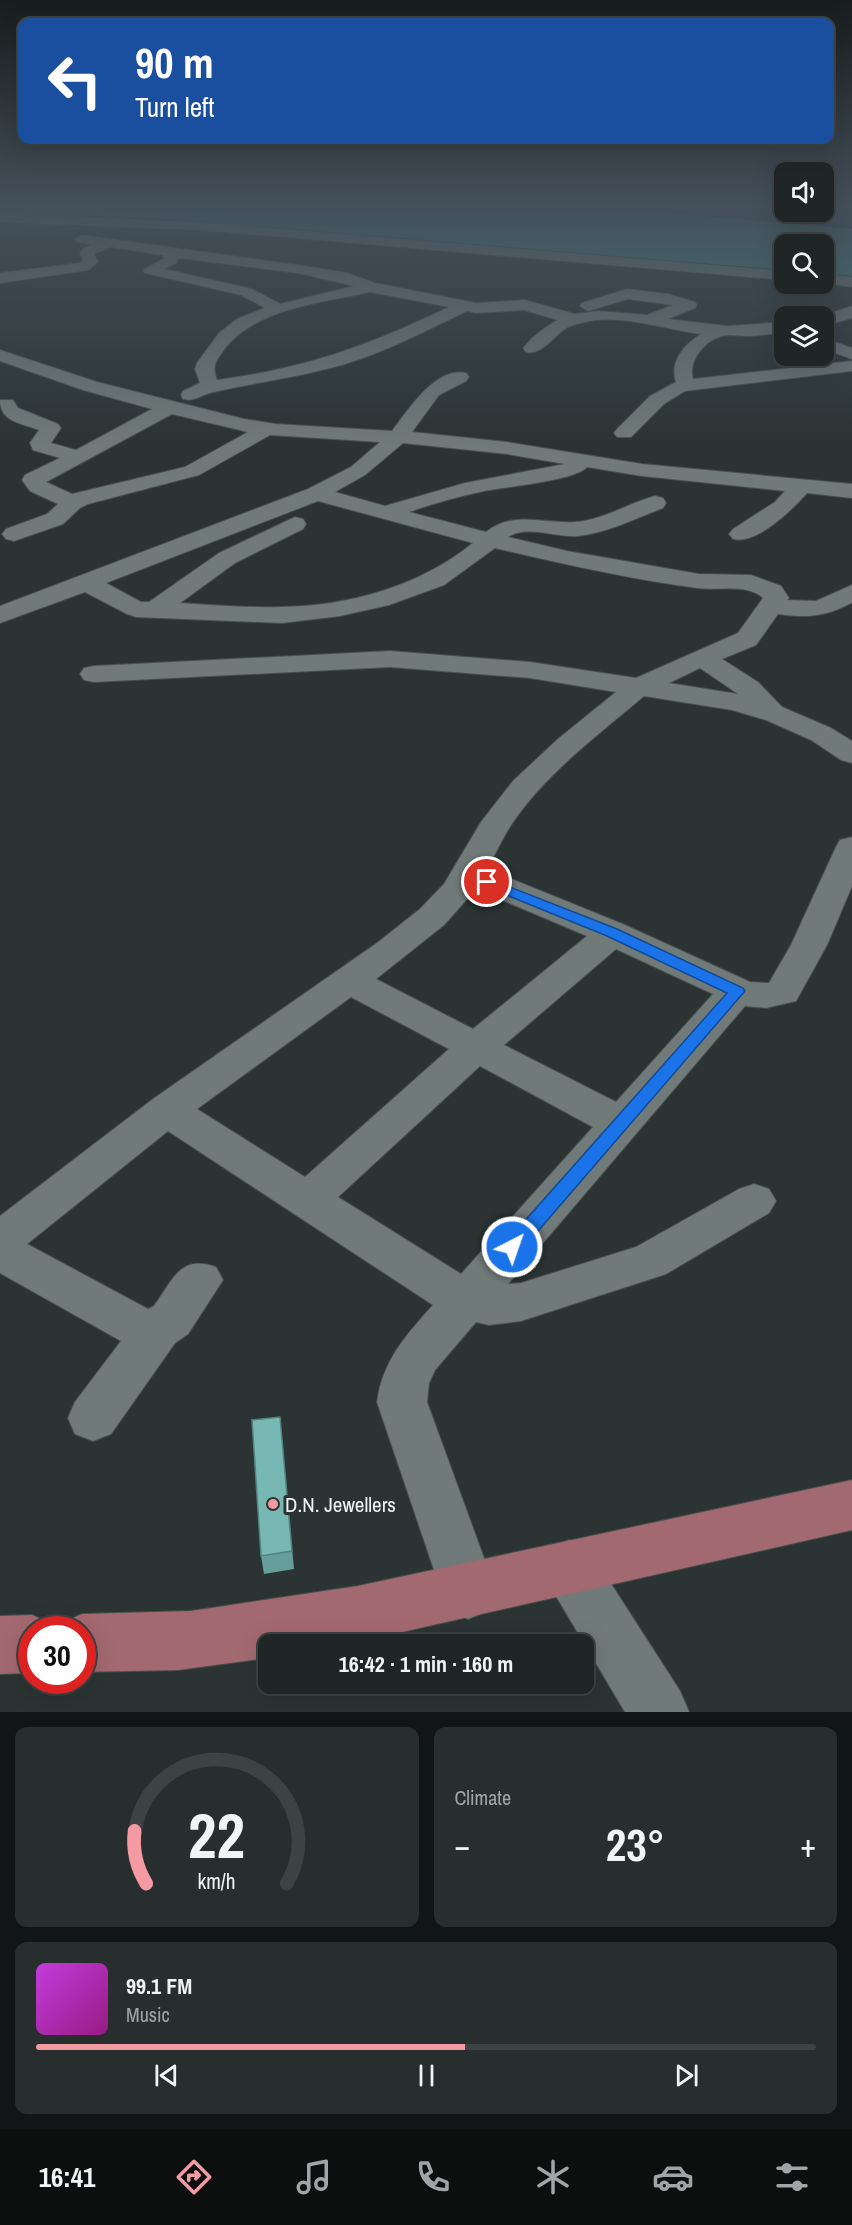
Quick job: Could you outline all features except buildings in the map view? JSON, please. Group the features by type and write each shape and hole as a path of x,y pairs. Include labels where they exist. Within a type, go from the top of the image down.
{"main road":[{"path":"96,1643 189,1641 381,1611 783,1518 852,1505"},
{"path":"0,1645 18,1644"}],"street":[{"path":"224,287 246,292 278,309"},
{"path":"207,387 209,384 204,369 225,337 243,323 278,309 371,287 465,306 482,308 521,304 582,318"},
{"path":"541,309 603,287"},
{"path":"582,318 577,310 627,294 668,298 689,305 648,320"},
{"path":"72,503 38,486 33,480 165,407 207,387 268,378 323,366 384,344 465,306"},
{"path":"834,318 851,312"},
{"path":"532,348 550,331 582,318 607,315 719,331 774,329"},
{"path":"686,385 681,367 686,356 701,340 719,331"},
{"path":"764,331 774,333"},
{"path":"834,347 852,354"},
{"path":"0,355 82,383 165,407 266,429 398,437 507,448 642,470 852,490"},
{"path":"624,433 657,400 686,385 742,381 852,366"},
{"path":"0,615 316,494 358,471 398,437 432,391 460,377"},
{"path":"51,393 82,383"},
{"path":"3,404 31,399"},
{"path":"3,404 11,412 51,428 40,446 78,457"},
{"path":"14,534 55,519 72,503 192,471 266,429"},
{"path":"387,513 418,501 474,487 573,468 586,461"},
{"path":"741,534 783,507 801,486"},
{"path":"0,1244 8,1234 167,1110 390,951 432,917 458,890 497,822 525,788 568,745 638,688 747,639 776,598 772,591 751,582 699,581 567,558 492,541 316,494"},
{"path":"153,610 240,551 305,519 352,504"},
{"path":"85,582 128,606 153,610 282,615 340,608 380,600 435,580 492,541 503,530 512,526 577,529 655,504"},
{"path":"771,605 812,611 830,605 852,592"},
{"path":"703,658 748,688 777,714"},
{"path":"94,674 390,659 530,670 736,702 777,714 821,734 852,754"},
{"path":"466,873 612,933 737,991 762,997 783,992 809,945 852,847"},
{"path":"307,1200 476,1047 612,933"},
{"path":"348,980 621,1123"},
{"path":"468,1591 402,1402 404,1382 418,1355 737,991"},
{"path":"167,1110 465,1301 489,1305 521,1302 650,1261 754,1201"},
{"path":"0,1251 142,1329 158,1329"},
{"path":"93,1418 158,1329 171,1320 200,1280"},
{"path":"569,1567 659,1712"}],"place":[{"name":"D.N. Jewellers","path":"273,1504"}],"route":[{"path":"487,882 612,933 737,991 512,1247"}]}
